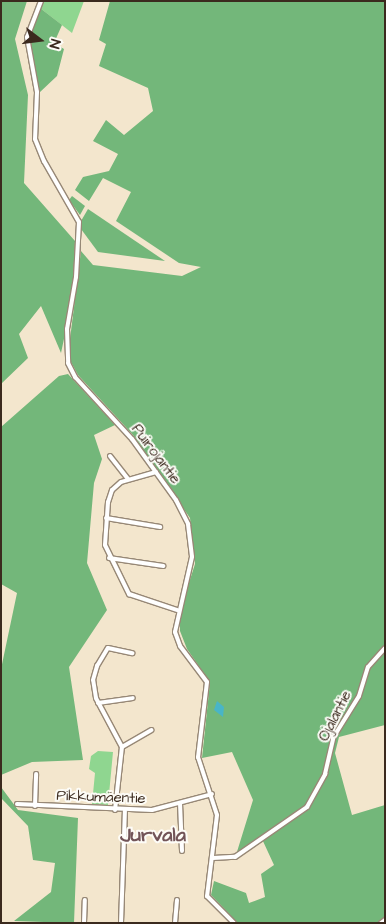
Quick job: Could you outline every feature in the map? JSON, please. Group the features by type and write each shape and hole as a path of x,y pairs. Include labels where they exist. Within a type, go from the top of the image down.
{"street":[{"name":"Puirojantie","path":"41,1 27,37 37,92 36,139 44,160 79,222 76,277 67,329 68,363 74,377 132,439 156,472 183,512 190,533 190,572 177,610 176,639 202,672 208,688 198,756 212,794 217,815 207,896 234,923"},
{"path":"110,456 128,479"},
{"path":"156,472 128,479 112,490 106,518 105,541 109,558 128,594 177,610"},
{"path":"106,518 160,527"},
{"path":"109,558 163,566"},
{"path":"115,810 122,747 98,703 94,680 105,653 112,648 132,653"},
{"name":"Ojalantie","path":"213,858 235,857 307,807 326,774 333,738 358,696 368,668 385,648"},
{"path":"98,703 133,698"},
{"path":"122,747 152,730"},
{"path":"35,806 36,774"},
{"name":"Pikkumäentie","path":"17,804 125,811 152,810 212,794"},
{"path":"180,803 182,851"},
{"path":"121,923 125,811"},
{"path":"84,900 84,923"},
{"path":"175,923 177,900"},
{"path":"381,923 385,920"}],"green space":[{"path":"1,1 27,1 15,39 28,95 24,183 75,241 72,301 61,353 41,306 19,334 28,358 1,384"},
{"path":"43,1 84,1 72,33 40,8"},
{"path":"110,1 385,1 385,725 339,737 335,753 352,815 385,805 385,923 238,923 211,895 214,881 246,893 249,903 265,897 261,874 274,865 262,839 236,855 253,800 232,752 202,758 210,682 187,649 180,631 180,611 195,564 190,518 133,435 78,375 71,362 69,347 81,251 93,265 182,276 201,267 179,263 116,221 131,192 103,178 89,201 75,190 83,177 109,171 118,154 93,141 106,120 124,135 153,111 148,88 99,66 106,44 99,40"},
{"path":"40,8 62,25 54,43 64,49 57,76 39,93 30,37"},
{"path":"72,196 85,206 80,215 69,200"},
{"path":"88,209 165,261 98,252 81,229 81,221"},
{"path":"68,374 115,425 94,435 102,459 94,483 87,563 107,610 69,667 83,760 32,762 1,775 1,669 17,593 1,584 1,427 59,376"},
{"path":"98,751 113,752 108,805 92,804 95,773 89,769 91,756"},
{"path":"1,787 18,810 78,818 74,923 14,921 51,892 55,863 33,860 28,826 1,798"}],"water":[{"path":"217,701 224,707 223,717 214,710"}],"district":[{"name":"Jurvala","path":"153,835"}]}
